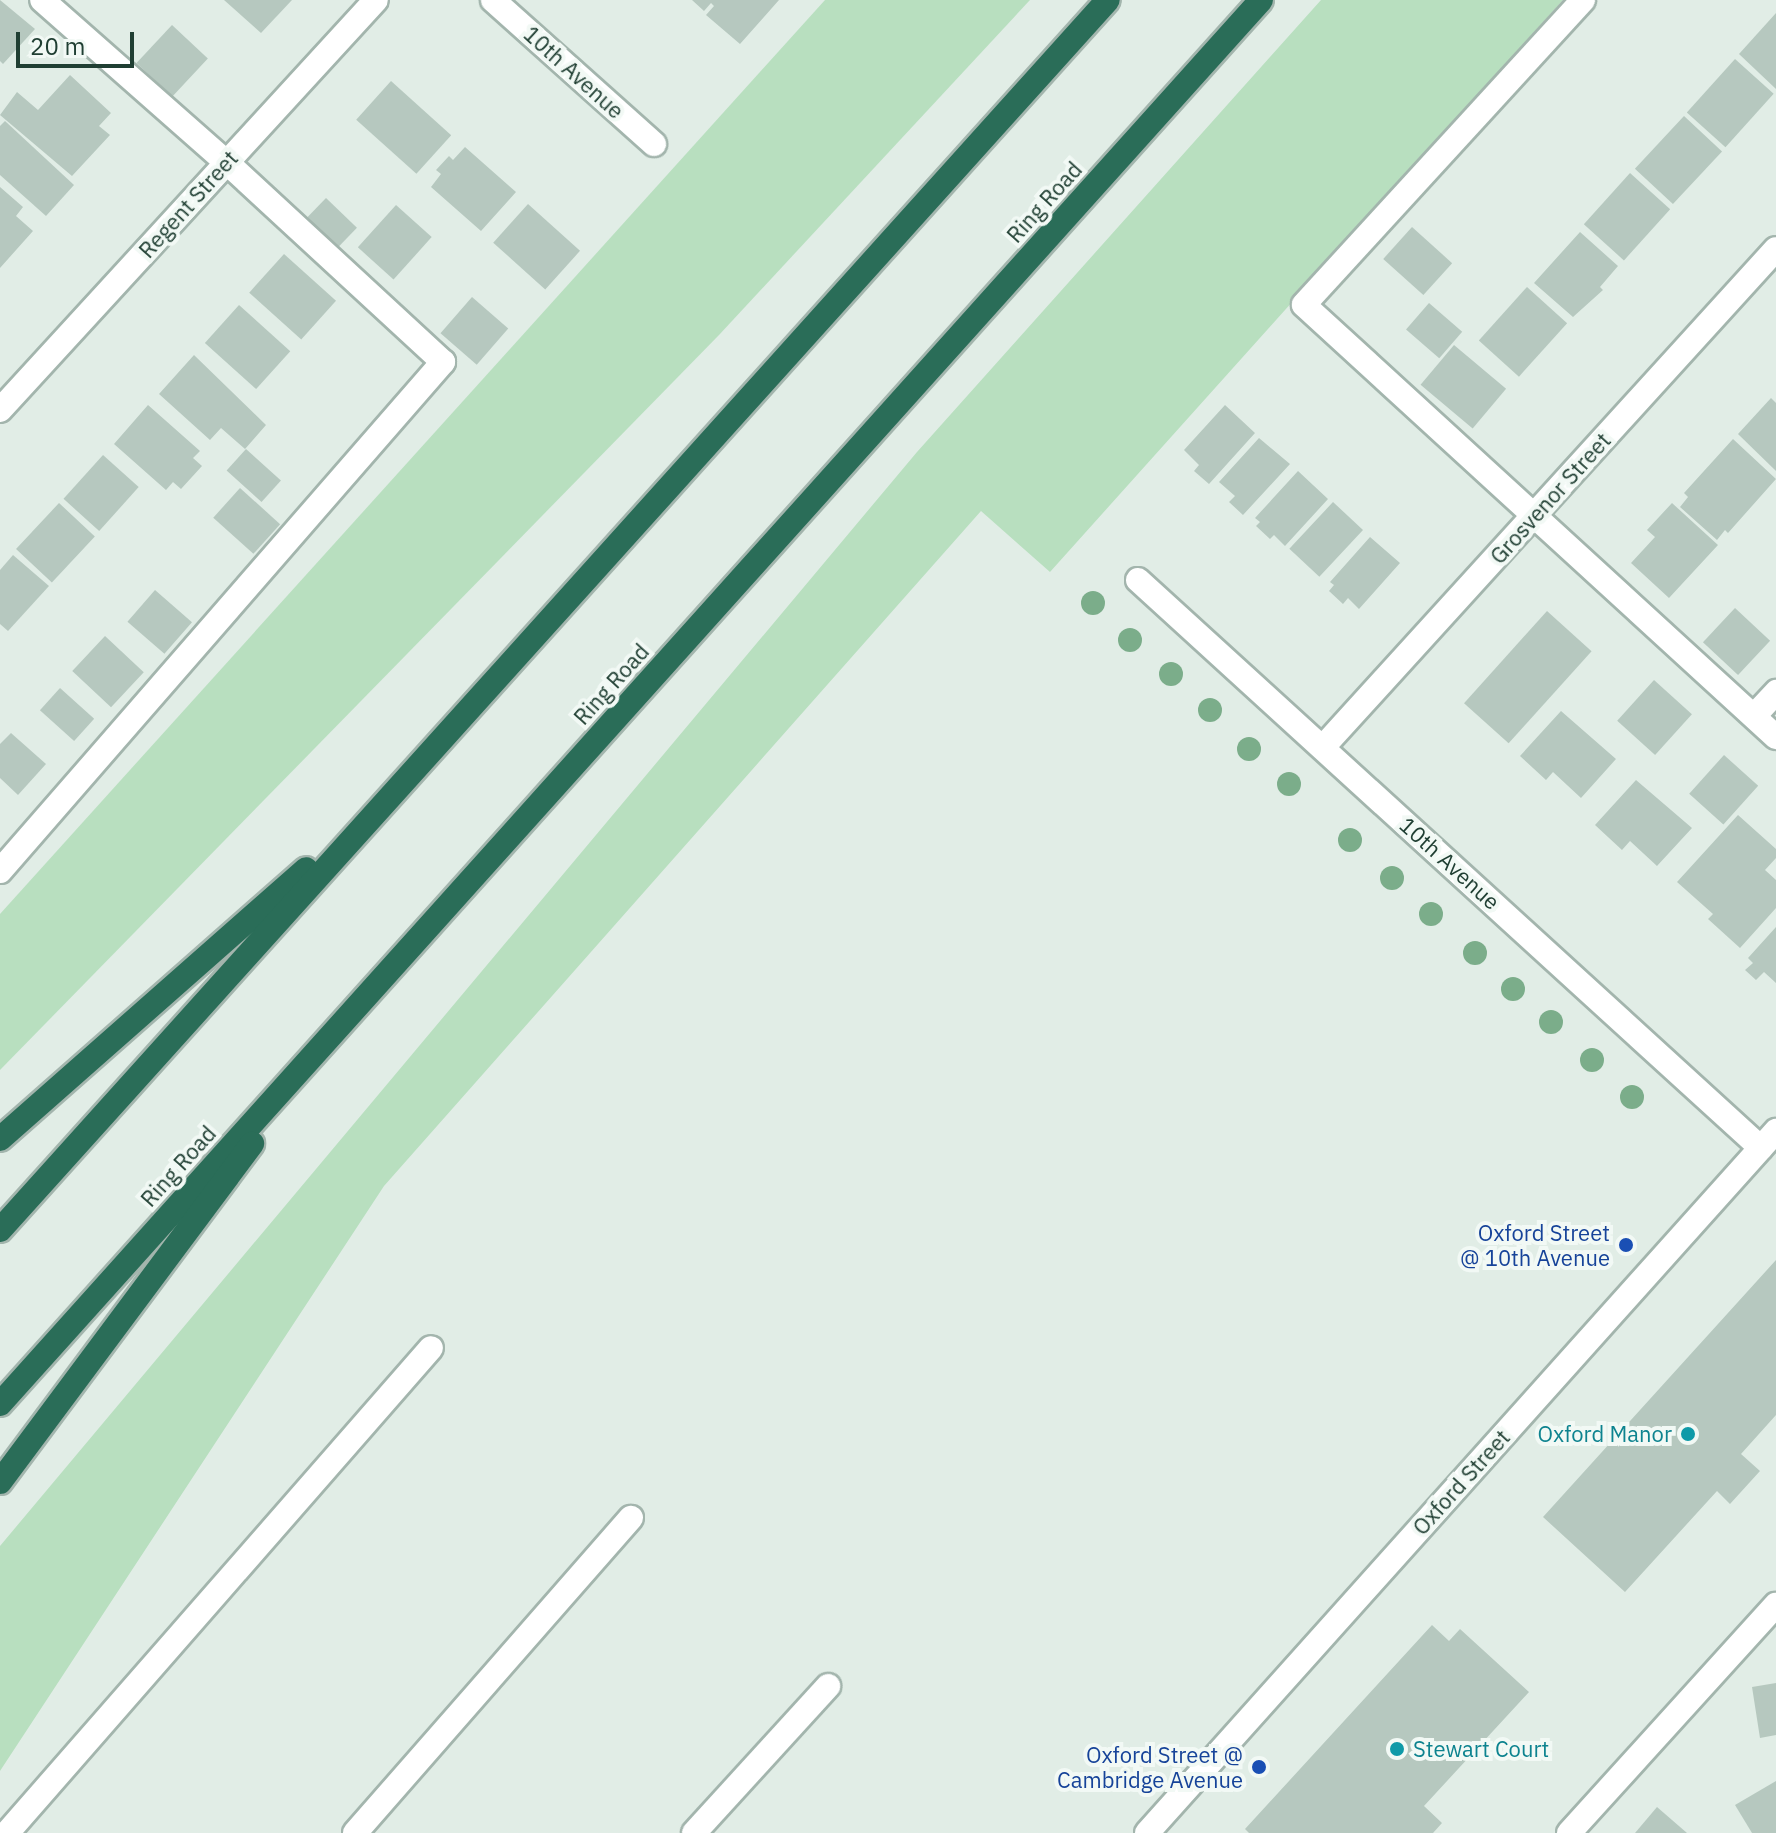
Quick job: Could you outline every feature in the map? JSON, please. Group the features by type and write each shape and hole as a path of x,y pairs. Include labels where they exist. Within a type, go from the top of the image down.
{"highway":[{"path":"0,1230 1108,0"},
{"name":"Ring Road","path":"0,1404 1261,0"},
{"path":"0,1139 383,802"},
{"path":"0,1482 344,1020"}],"street":[{"path":"0,871 443,362 226,162 42,0"},
{"name":"Regent Street","path":"0,410 376,0"},
{"name":"10th Avenue","path":"493,0 654,144"},
{"path":"1583,0 1304,305 1776,737"},
{"name":"Grosvenor Street","path":"1323,747 1776,249"},
{"name":"10th Avenue","path":"1138,580 1768,1140"},
{"path":"1754,716 1776,692"},
{"name":"Oxford Street","path":"1147,1833 1768,1140"},
{"path":"7,1833 431,1348"},
{"path":"355,1833 631,1518"},
{"path":"1569,1833 1776,1605"},
{"path":"694,1833 828,1686"}],"green space":[{"path":"825,0 1030,0 719,335 0,1070 0,914"},
{"path":"1321,0 1563,0 1050,572 981,511 384,1186 0,1771 0,1546 917,452"}],"building":[{"path":"0,0 35,29 3,64 0,61"},
{"path":"224,0 292,0 261,33"},
{"path":"692,0 779,0 740,44 706,15 714,6 711,3 704,11"},
{"path":"1776,13 1776,89 1739,54"},
{"path":"172,25 208,58 172,96 137,63"},
{"path":"1735,59 1774,94 1725,147 1687,113"},
{"path":"70,75 111,113 99,126 110,135 72,176 0,115 17,92 38,110"},
{"path":"391,81 451,135 416,174 356,120"},
{"path":"1684,116 1722,151 1673,204 1635,169"},
{"path":"5,121 74,185 46,216 0,175 0,126"},
{"path":"465,147 516,192 481,231 431,187 441,174 436,170 449,156 453,160"},
{"path":"1630,173 1670,209 1624,260 1584,224"},
{"path":"0,187 23,207 16,216 33,231 0,268"},
{"path":"326,198 357,228 334,252 303,222"},
{"path":"528,204 580,251 545,289 493,243"},
{"path":"396,205 432,237 394,279 358,247"},
{"path":"1412,227 1452,263 1423,295 1383,259"},
{"path":"1580,232 1618,266 1600,287 1603,290 1573,317 1534,283"},
{"path":"284,254 336,301 301,339 249,293"},
{"path":"1527,287 1567,323 1519,377 1479,341"},
{"path":"472,297 508,328 477,365 441,333"},
{"path":"1429,303 1462,332 1439,358 1406,329"},
{"path":"239,305 290,351 256,389 205,343"},
{"path":"1454,345 1506,389 1473,429 1421,385"},
{"path":"194,355 266,425 245,449 221,428 210,440 159,394"},
{"path":"1771,398 1776,403 1776,471 1738,434"},
{"path":"148,405 200,451 193,458 202,466 181,489 173,482 166,490 114,444"},
{"path":"1225,405 1255,433 1209,484 1194,471 1199,465 1184,450"},
{"path":"1259,438 1290,464 1243,515 1229,502 1235,496 1219,482"},
{"path":"1733,439 1776,479 1728,533 1725,530 1717,540 1680,507 1688,497 1684,493"},
{"path":"246,449 281,480 262,502 227,471"},
{"path":"103,455 139,487 99,531 64,499"},
{"path":"1298,471 1328,499 1285,546 1274,535 1270,539 1256,526 1260,522 1255,518"},
{"path":"240,488 280,524 253,554 213,518"},
{"path":"1333,502 1363,530 1319,577 1289,549"},
{"path":"59,503 95,536 52,582 16,549"},
{"path":"1672,503 1718,545 1669,598 1631,563 1655,537 1647,530"},
{"path":"1370,537 1400,563 1359,609 1348,598 1343,604 1329,591 1334,585 1330,582"},
{"path":"13,555 49,586 8,631 0,624 0,570"},
{"path":"155,590 192,622 164,654 127,622"},
{"path":"1735,608 1770,641 1738,675 1703,642"},
{"path":"1547,611 1592,651 1509,743 1464,703"},
{"path":"105,636 144,672 111,707 72,671"},
{"path":"1654,680 1692,714 1655,755 1617,721"},
{"path":"60,688 94,719 74,741 40,710"},
{"path":"1561,711 1616,759 1581,798 1553,772 1546,780 1520,756"},
{"path":"11,733 46,764 18,795 0,778 0,744"},
{"path":"1724,755 1758,786 1723,824 1689,794"},
{"path":"1636,780 1692,828 1657,866 1630,841 1622,850 1595,825"},
{"path":"1738,815 1776,849 1776,858 1765,870 1776,880 1776,908 1740,948 1708,919 1713,914 1677,882"},
{"path":"1776,927 1776,983 1764,972 1756,980 1745,970 1753,963 1748,958"},
{"name":"Oxford Manor","path":"1776,1260 1776,1415 1741,1454 1760,1471 1730,1504 1717,1491 1625,1592 1543,1517"},
{"name":"Stewart Court","path":"1432,1625 1449,1641 1460,1629 1529,1692 1424,1806 1442,1823 1433,1833 1249,1833 1245,1829"},
{"path":"1776,1683 1776,1735 1760,1738 1752,1687"},
{"path":"1776,1781 1776,1833 1752,1833 1735,1805"},
{"path":"1657,1807 1687,1833 1635,1833"}],"place":[{"name":"Oxford Street @ 10th Avenue","path":"1626,1245"},
{"name":"Oxford Manor","path":"1688,1434"},
{"name":"Stewart Court","path":"1397,1749"},
{"name":"Oxford Street @ Cambridge Avenue","path":"1259,1767"}]}
